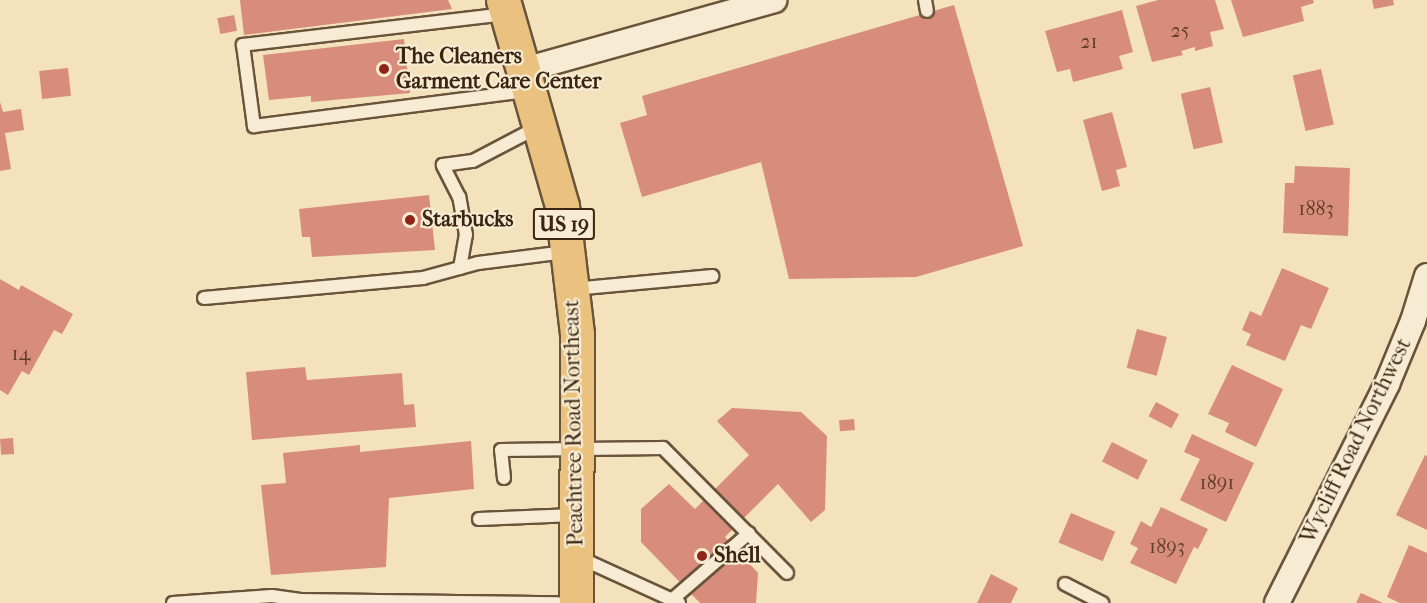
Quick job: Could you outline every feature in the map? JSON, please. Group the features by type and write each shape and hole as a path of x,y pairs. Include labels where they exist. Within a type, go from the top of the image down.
{"highway":[{"name":"Peachtree Road Northeast","path":"505,7 542,125 562,206 568,252 577,334 576,603"}],"street":[{"path":"528,80 774,0"},
{"name":"Wycliff Road Northwest","path":"1277,603 1387,384 1413,321 1427,276"}],"lane":[{"path":"505,7 243,45 254,126 528,80"},
{"path":"460,268 466,235 459,197 443,165 473,161 542,125"},
{"path":"204,297 423,278 460,268 568,252"},
{"path":"572,289 712,276"},
{"path":"504,478 501,450 578,447 663,448 788,573"},
{"path":"479,519 578,515"},
{"path":"577,556 677,601 749,533"},
{"path":"1065,584 1102,603"},
{"path":"173,603 272,596 299,601 558,603"}],"building":[{"path":"240,0 448,0 452,9 244,35"},
{"path":"1158,0 1215,0 1224,29 1210,32 1213,46 1195,51 1195,47 1181,51 1183,55 1152,62 1136,6"},
{"path":"1231,0 1313,0 1314,3 1301,7 1304,21 1243,37"},
{"path":"1372,0 1393,0 1394,5 1374,9"},
{"path":"954,5 1023,246 916,277 789,279 761,162 642,197 620,123 647,115 642,96"},
{"path":"1122,10 1133,52 1119,56 1123,69 1073,82 1070,69 1057,72 1045,31"},
{"path":"234,15 237,31 220,34 217,18"},
{"path":"404,39 410,93 311,102 311,96 269,100 263,55"},
{"path":"68,68 71,96 42,99 39,71"},
{"path":"1321,69 1334,125 1306,131 1293,76"},
{"path":"1210,87 1223,143 1194,149 1181,94"},
{"path":"0,102 3,112 21,109 24,130 5,133 11,169 0,171"},
{"path":"1112,112 1127,167 1116,170 1120,186 1102,191 1083,120"},
{"path":"1295,166 1350,168 1348,236 1283,233 1285,183 1294,183"},
{"path":"429,195 435,250 312,257 310,237 302,237 299,209"},
{"path":"1282,268 1329,288 1311,329 1301,325 1285,361 1246,345 1251,334 1242,330 1250,311 1261,316"},
{"path":"0,279 19,290 21,285 73,314 62,334 54,330 29,375 22,371 8,395 0,390"},
{"path":"1137,329 1167,337 1157,376 1127,368"},
{"path":"1232,365 1283,389 1256,447 1225,432 1229,423 1208,414"},
{"path":"305,367 307,380 402,373 404,405 414,404 416,427 252,440 246,372"},
{"path":"1156,402 1179,414 1171,428 1148,416"},
{"path":"732,408 801,412 827,436 825,510 811,522 778,484 725,537 758,573 756,603 700,603 641,542 641,509 669,484 695,509 749,455 717,421"},
{"path":"854,419 855,430 840,431 839,420"},
{"path":"1192,434 1254,463 1226,522 1180,500 1200,459 1184,452"},
{"path":"13,438 14,454 1,455 0,439"},
{"path":"471,441 474,489 389,498 386,567 271,575 261,485 286,483 283,453 360,445 360,452"},
{"path":"1112,442 1148,460 1138,480 1102,462"},
{"path":"1425,455 1427,456 1427,530 1396,515"},
{"path":"1161,507 1208,529 1198,549 1194,547 1176,584 1130,563 1138,548 1130,544 1141,521 1151,527"},
{"path":"1071,513 1115,532 1103,561 1058,542"},
{"path":"1409,545 1427,553 1427,603 1400,603 1387,597"},
{"path":"991,574 1018,588 1011,603 977,603"},
{"path":"1361,593 1383,603 1356,603"}],"place":[{"name":"The Cleaners Garment Care Center","path":"384,69"},
{"name":"Starbucks","path":"410,220"},
{"name":"Shell","path":"702,556"}]}
